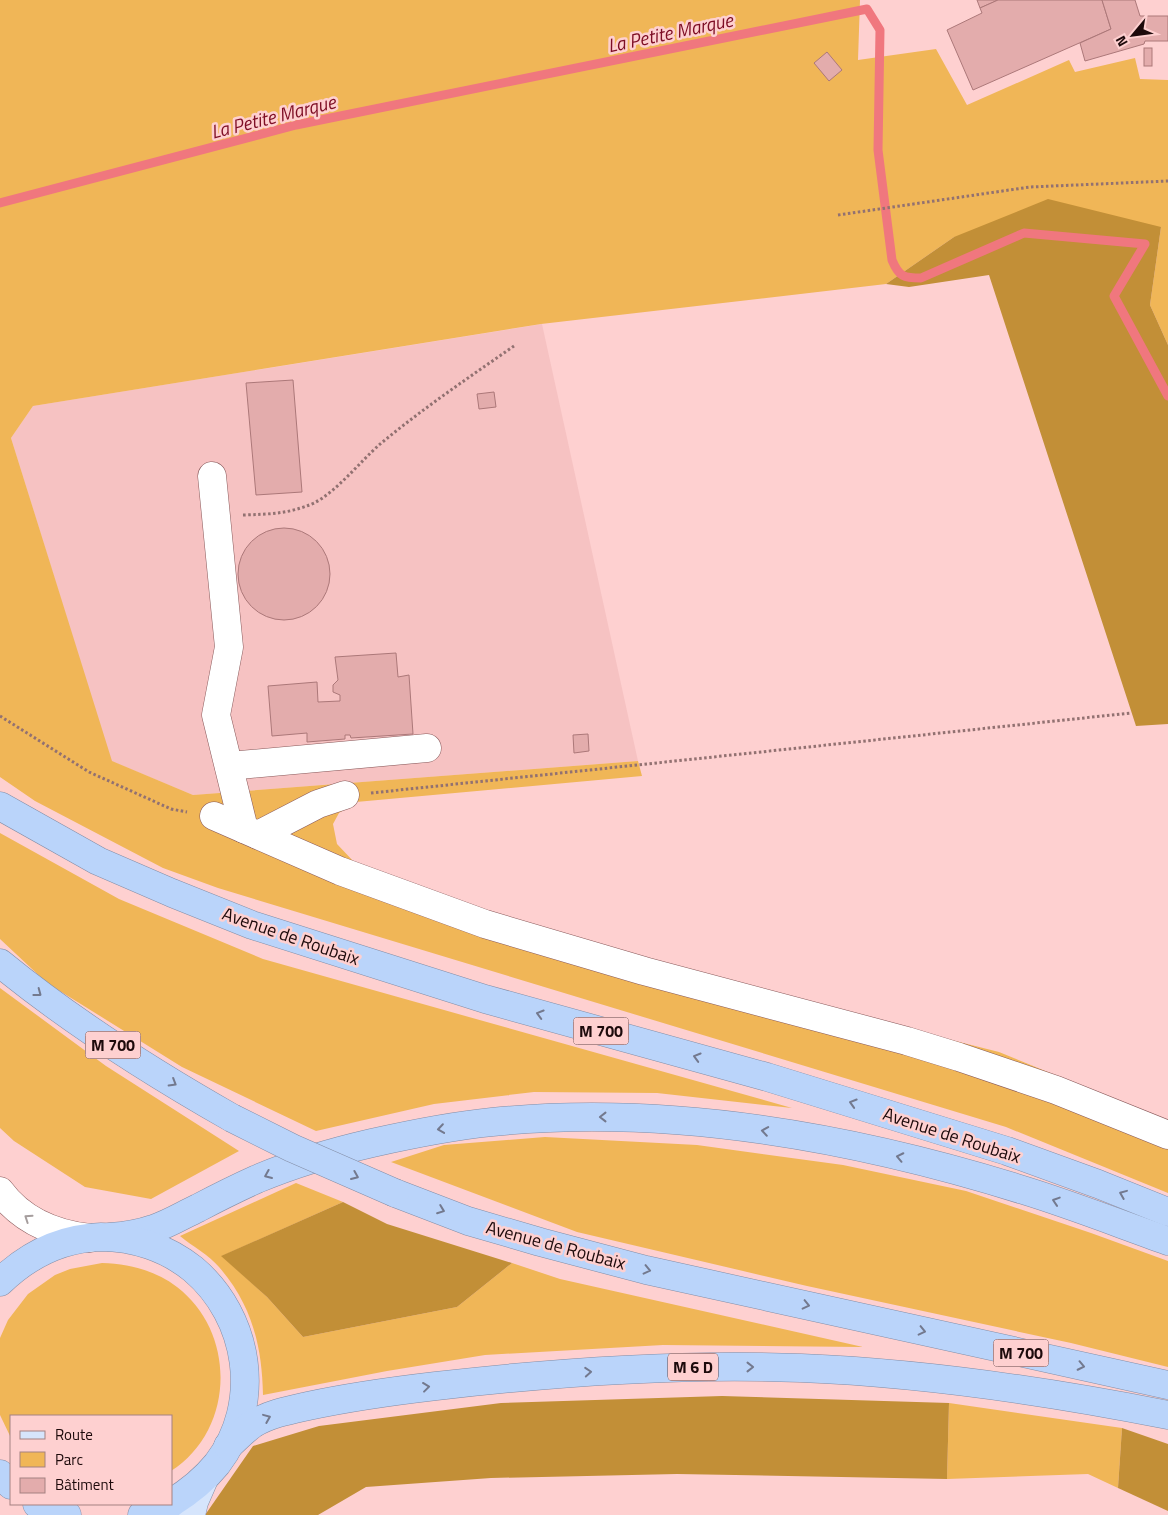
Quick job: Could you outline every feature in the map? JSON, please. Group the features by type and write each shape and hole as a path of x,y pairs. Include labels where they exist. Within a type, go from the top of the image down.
{"highway":[{"name":"Avenue de Roubaix","path":"0,806 98,861 252,925 485,999 767,1077 1007,1151 1168,1212"},
{"name":"Avenue de Roubaix","path":"0,963 75,1020 135,1060 232,1118 292,1148 395,1193 477,1223 646,1270 1168,1385"},
{"path":"0,1282 25,1261 40,1252 72,1240 133,1235 153,1229 291,1165 342,1150 428,1131 490,1122 538,1119 611,1117 744,1128 813,1139 911,1159 1022,1190 1168,1241"},
{"path":"100,1238 130,1240 150,1245 169,1253 186,1264 206,1282 227,1309 242,1347 245,1388 237,1428 217,1464 204,1479 172,1503"},
{"name":"M 6 D","path":"228,1446 247,1429 264,1419 282,1412 367,1395 542,1375 693,1367 802,1368 902,1375 1030,1392 1168,1415"},
{"path":"0,1474 10,1484"},
{"path":"41,1505 67,1515"},
{"path":"142,1515 168,1505"}],"main road":[{"path":"191,1515 194,1502 204,1479"}],"street":[{"path":"212,476 229,647 216,715 229,766 251,832"},
{"path":"229,766 427,748"},
{"path":"251,832 318,804 345,795"},
{"path":"214,816 340,871 486,924 644,971 907,1041 959,1057 1081,1100 1168,1134"},
{"path":"0,1191 20,1212 55,1232 100,1238"}],"path":[{"path":"838,215 1030,187 1168,181"},
{"path":"216,517 287,513 316,502 379,446 438,398 514,346"},
{"path":"345,795 1131,713"},
{"path":"0,716 89,772 171,809 214,816"}],"shaded area":[{"path":"1048,199 1161,227 1150,305 1168,345 1168,724 1136,726 989,275 909,287 886,284 954,237"},
{"path":"542,324 638,761 193,795 111,761 11,438 33,406"},
{"path":"343,1202 387,1224 512,1263 457,1307 303,1337 267,1297 221,1256"},
{"path":"722,1396 949,1403 947,1479 677,1474 491,1478 366,1487 318,1515 205,1515 253,1446 319,1426 501,1403"},
{"path":"1122,1428 1168,1444 1168,1511 1118,1488"}],"green space":[{"path":"0,0 860,0 858,60 936,49 967,105 1069,60 1075,72 1135,58 1140,79 1168,80 1168,345 1150,305 1161,227 954,237 886,284 541,324 33,406 11,438 112,761 193,795 638,761 642,776 356,802 339,813 333,824 337,844 355,863 382,878 646,963 999,1052 1168,1121 1168,1193 1006,1127 218,888 163,868 35,801 0,777"},
{"path":"0,833 119,899 263,959 792,1108 657,1093 534,1092 434,1104 316,1131 182,1067 47,983 0,939"},
{"path":"0,988 106,1066 239,1151 151,1199 85,1187 14,1141 0,1128"},
{"path":"545,1137 697,1145 843,1165 966,1191 1168,1261 1168,1367 1071,1343 807,1286 577,1232 391,1162 444,1145"},
{"path":"296,1183 343,1202 222,1256 267,1297 303,1337 457,1307 512,1263 560,1279 863,1347 663,1345 485,1355 387,1371 263,1395 257,1343 253,1327 240,1296 215,1263 180,1236"},
{"path":"102,1263 122,1265 151,1272 169,1281 197,1306 210,1329 218,1355 220,1381 217,1407 207,1431 192,1453 172,1470 172,1415 10,1415 10,1436 0,1415 0,1338 8,1320 28,1294 55,1275 70,1269"},
{"path":"949,1403 1122,1428 1118,1488 1088,1474 947,1479"}],"building":[{"path":"977,0 998,0 980,8"},
{"path":"998,0 1102,0 1111,29 973,90 947,30 982,13 980,8"},
{"path":"1102,0 1135,0 1140,16 1168,16 1168,41 1145,41 1144,44 1085,61 1080,43 1111,29"},
{"path":"1144,48 1152,48 1152,66 1144,66"},
{"path":"827,52 842,70 829,81 814,63"},
{"path":"293,380 302,492 256,495 246,383"},
{"path":"494,392 496,407 479,409 477,394"},
{"path":"284,528 302,531 317,541 327,556 330,574 327,592 317,607 302,617 284,620 266,617 251,607 241,592 238,574 241,556 251,541 266,531"},
{"path":"396,653 398,677 409,675 413,734 351,738 350,735 345,735 345,739 307,742 307,733 272,736 268,686 317,682 318,702 340,701 340,695 333,692 333,685 338,680 335,657"},
{"path":"588,734 589,751 574,753 573,735"}],"waterway":[{"name":"La Petite Marque","path":"0,203 296,125 867,9 880,30 878,150 892,260 897,270 906,277 921,278 1024,233 1145,244 1114,296 1168,396"}]}
